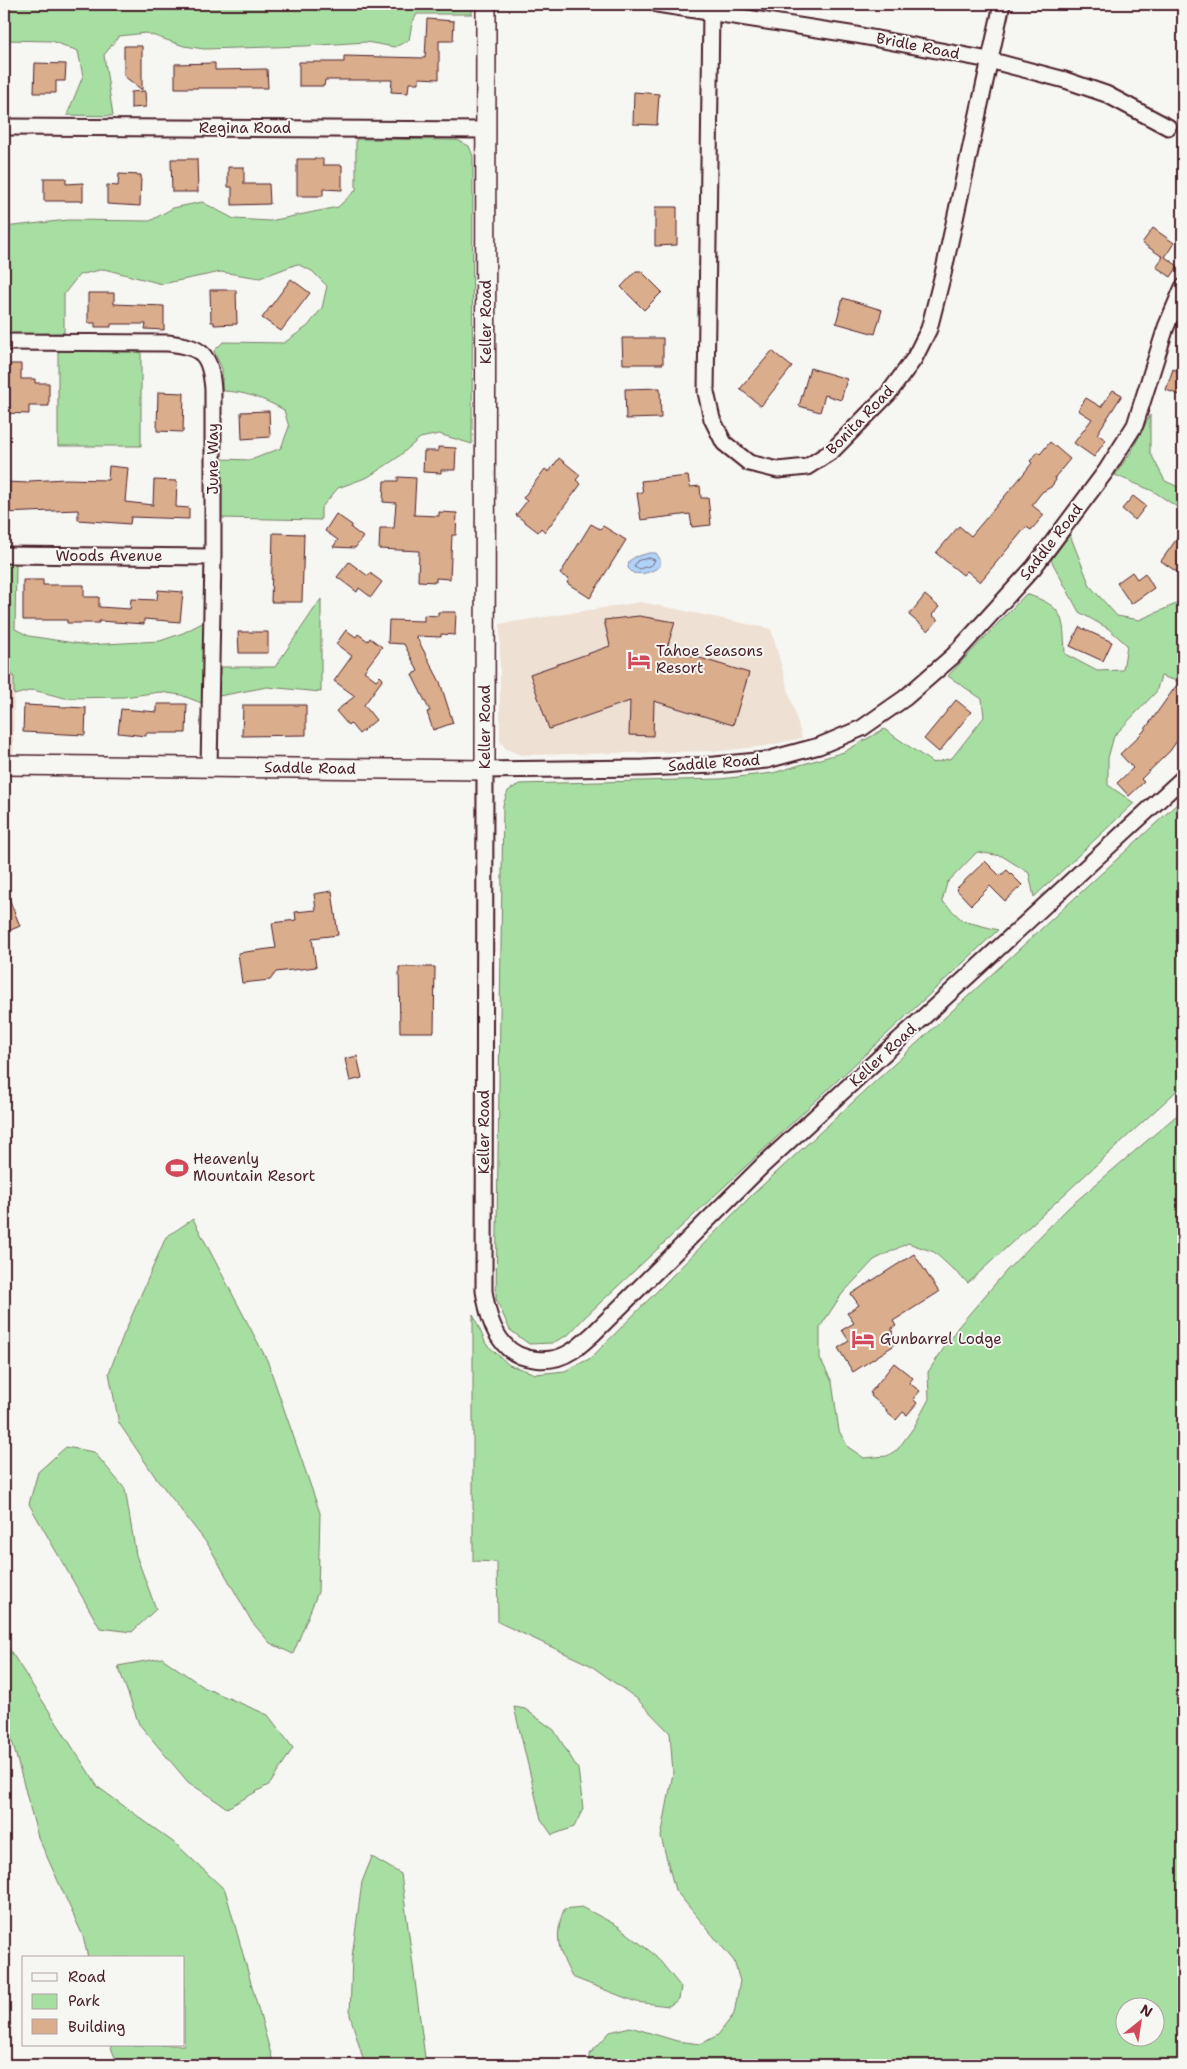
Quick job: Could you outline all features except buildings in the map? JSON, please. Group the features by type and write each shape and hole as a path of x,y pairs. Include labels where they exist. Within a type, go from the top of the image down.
{"street":[{"name":"Keller Road","path":"486,4 484,1290 490,1319 504,1345 522,1356 544,1361 571,1352 593,1334 762,1166 1183,778"},
{"name":"Bridle Road","path":"657,4 856,34 989,60 1065,80 1106,94 1168,127"},
{"name":"Bonita Road","path":"711,11 706,392 712,419 724,443 748,463 778,470 807,468 832,451 888,394 914,359 929,329 943,274 1002,4"},
{"name":"Regina Road","path":"4,126 487,130"},
{"name":"Saddle Road","path":"4,765 484,770 643,768 715,765 767,760 819,746 862,728 905,698 960,649 1034,567 1106,471 1136,425 1166,327 1183,287"},
{"name":"June Way","path":"4,342 168,343 188,345 204,355 211,367 213,389 213,556 208,768"},
{"name":"Woods Avenue","path":"4,555 213,556"}],"shaded area":[{"path":"4,563 16,563 13,758 4,757"},
{"path":"641,602 771,629 802,738 765,746 720,751 521,755 506,749 500,741 500,624"}],"green space":[{"path":"4,4 472,4 472,14 417,14 412,23 409,40 395,47 366,42 204,49 184,46 146,33 119,36 104,55 113,116 67,115 83,76 78,51 52,41 4,40"},
{"path":"356,139 457,140 469,146 473,156 472,444 439,434 420,438 397,458 368,477 338,488 321,508 321,520 221,518 221,459 251,460 281,448 289,427 284,410 277,406 246,394 222,391 222,369 214,351 223,342 284,343 308,326 322,308 327,286 312,271 297,264 260,278 221,272 162,284 104,269 79,275 64,294 64,333 4,334 4,227 68,220 150,221 173,208 202,202 234,219 270,221 338,207 356,190"},
{"path":"58,351 141,352 141,446 58,446"},
{"path":"1150,415 1150,452 1165,481 1183,489 1183,511 1153,491 1115,475 1131,452"},
{"path":"1070,535 1090,586 1117,616 1139,620 1176,604 1183,595 1183,683 1161,676 1156,692 1114,736 1108,758 1108,785 1134,803 1034,897 1029,873 1002,856 977,852 947,883 942,901 963,921 998,930 568,1335 552,1343 529,1344 510,1330 496,1299 503,805 508,791 519,784 720,779 773,773 844,752 884,729 933,763 952,758 984,717 982,699 948,676 1026,594 1048,604 1059,615 1064,630 1065,654 1097,671 1123,670 1127,645 1109,629 1079,612 1051,560"},
{"path":"4,563 16,563 15,629 29,636 87,645 160,641 183,633 206,621 204,704 181,695 160,692 124,697 65,698 33,690 14,695 14,677 4,663"},
{"path":"321,599 321,692 267,687 219,696 220,667 275,667"},
{"path":"1178,803 1183,808 1183,1085 968,1283 934,1252 908,1243 874,1260 842,1294 820,1327 820,1358 832,1382 839,1431 848,1447 864,1458 887,1456 898,1449 914,1427 929,1399 928,1372 958,1327 1007,1270 1068,1208 1183,1110 1183,2065 589,2065 589,2055 610,2032 630,2027 677,2041 701,2044 718,2035 734,2014 740,1981 734,1961 675,1890 661,1837 673,1773 670,1733 636,1698 590,1665 498,1622 497,1562 473,1561 473,1314 486,1344 509,1365 536,1374 565,1371 591,1358 753,1194"},
{"path":"193,1219 267,1360 320,1513 318,1592 293,1654 270,1643 252,1622 209,1546 154,1475 119,1423 109,1373 166,1237"},
{"path":"66,1447 94,1452 125,1489 136,1555 156,1609 132,1632 100,1628 29,1504 38,1472"},
{"path":"4,1641 98,1787 177,1845 225,1890 274,2065 118,2065 110,2046 185,2046 185,1956 88,1956 83,1936 38,1837 4,1711"},
{"path":"162,1658 205,1688 268,1715 293,1748 270,1784 227,1808 188,1782 139,1724 118,1666"},
{"path":"514,1707 525,1709 554,1730 578,1769 583,1809 574,1827 552,1835 541,1819"},
{"path":"372,1857 401,1874 426,2065 365,2065 350,2015 352,1957 362,1882"},
{"path":"582,1907 618,1926 656,1956 681,1987 679,1999 669,2006 636,2002 572,1977 563,1959 559,1944 559,1928 564,1909"}],"water":[{"path":"649,553 656,553 660,559 660,566 640,574 633,573 628,568 629,561"}],"place":[{"name":"Tahoe Seasons Resort","path":"639,660"},
{"name":"Heavenly Mountain Resort","path":"177,1168"},
{"name":"Gunbarrel Lodge","path":"863,1339"}]}
